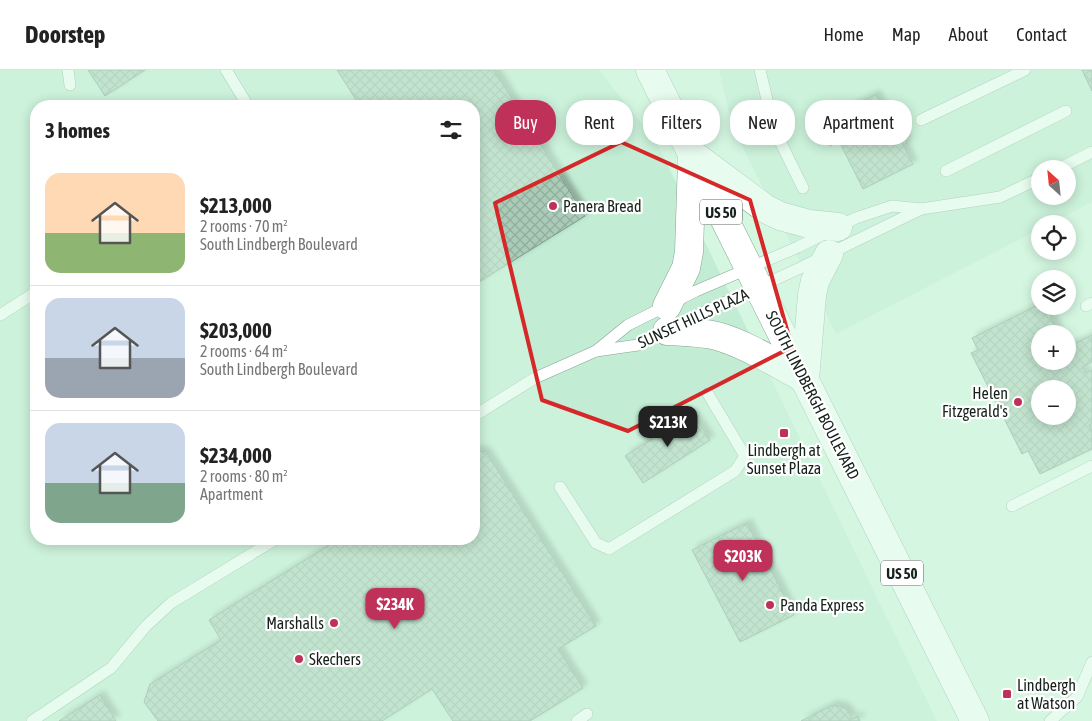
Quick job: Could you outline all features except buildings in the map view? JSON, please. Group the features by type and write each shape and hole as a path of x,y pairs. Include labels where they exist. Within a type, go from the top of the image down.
{"main road":[{"path":"629,70 660,100"},
{"name":"SOUTH LINDBERGH BOULEVARD","path":"650,70 665,100"},
{"path":"670,70 670,100"},
{"name":"SOUTH LINDBERGH BOULEVARD","path":"687,145 975,721"},
{"path":"692,155 766,209 780,216 809,224 838,227"},
{"path":"692,155 689,252 686,268 667,318 698,333 730,341 805,379 812,295 815,281 829,254"}],"lane":[{"path":"68,70 70,85"},
{"path":"226,70 244,100"},
{"path":"760,70 774,129 803,188"},
{"path":"921,120 1025,70"},
{"path":"946,171 1066,111"},
{"path":"1076,162 1091,156"},
{"path":"754,278 856,218 892,206 921,209 1000,197 1031,182"},
{"path":"754,278 829,254 921,209"},
{"name":"SUNSET HILLS PLAZA","path":"596,351 638,345 667,318 754,278"},
{"name":"SUNSET HILLS PLAZA","path":"480,412 535,378 596,351 628,325 708,310 754,278"},
{"path":"0,315 30,296"},
{"path":"560,487 596,542 609,549 734,471 745,456 708,394"},
{"path":"1012,506 1092,466"},
{"path":"32,721 111,668 146,626 171,602 266,545"},
{"path":"1050,721 1077,697 1092,662"},
{"path":"577,721 587,714"}],"highlighted area":[{"path":"621,142 750,200 792,347 628,431 542,400 495,203"}],"shaded area":[{"path":"0,70 599,70 623,100 566,100 566,145 633,145 633,112 643,125 643,145 658,145 937,721 0,721"},
{"path":"719,70 1092,70 1092,202 1068,215 1031,215 1031,234 836,334 742,145 795,145 795,100 730,100 730,117"}],"place":[{"name":"Panera Bread","path":"553,206"},
{"name":"Helen Fitzgerald's","path":"1018,402"},
{"name":"Lindbergh at Sunset Plaza","path":"784,433"},
{"name":"Panda Express","path":"770,605"},
{"name":"Marshalls","path":"334,623"},
{"name":"Skechers","path":"299,659"},
{"name":"Lindbergh at Watson","path":"1007,694"}]}
